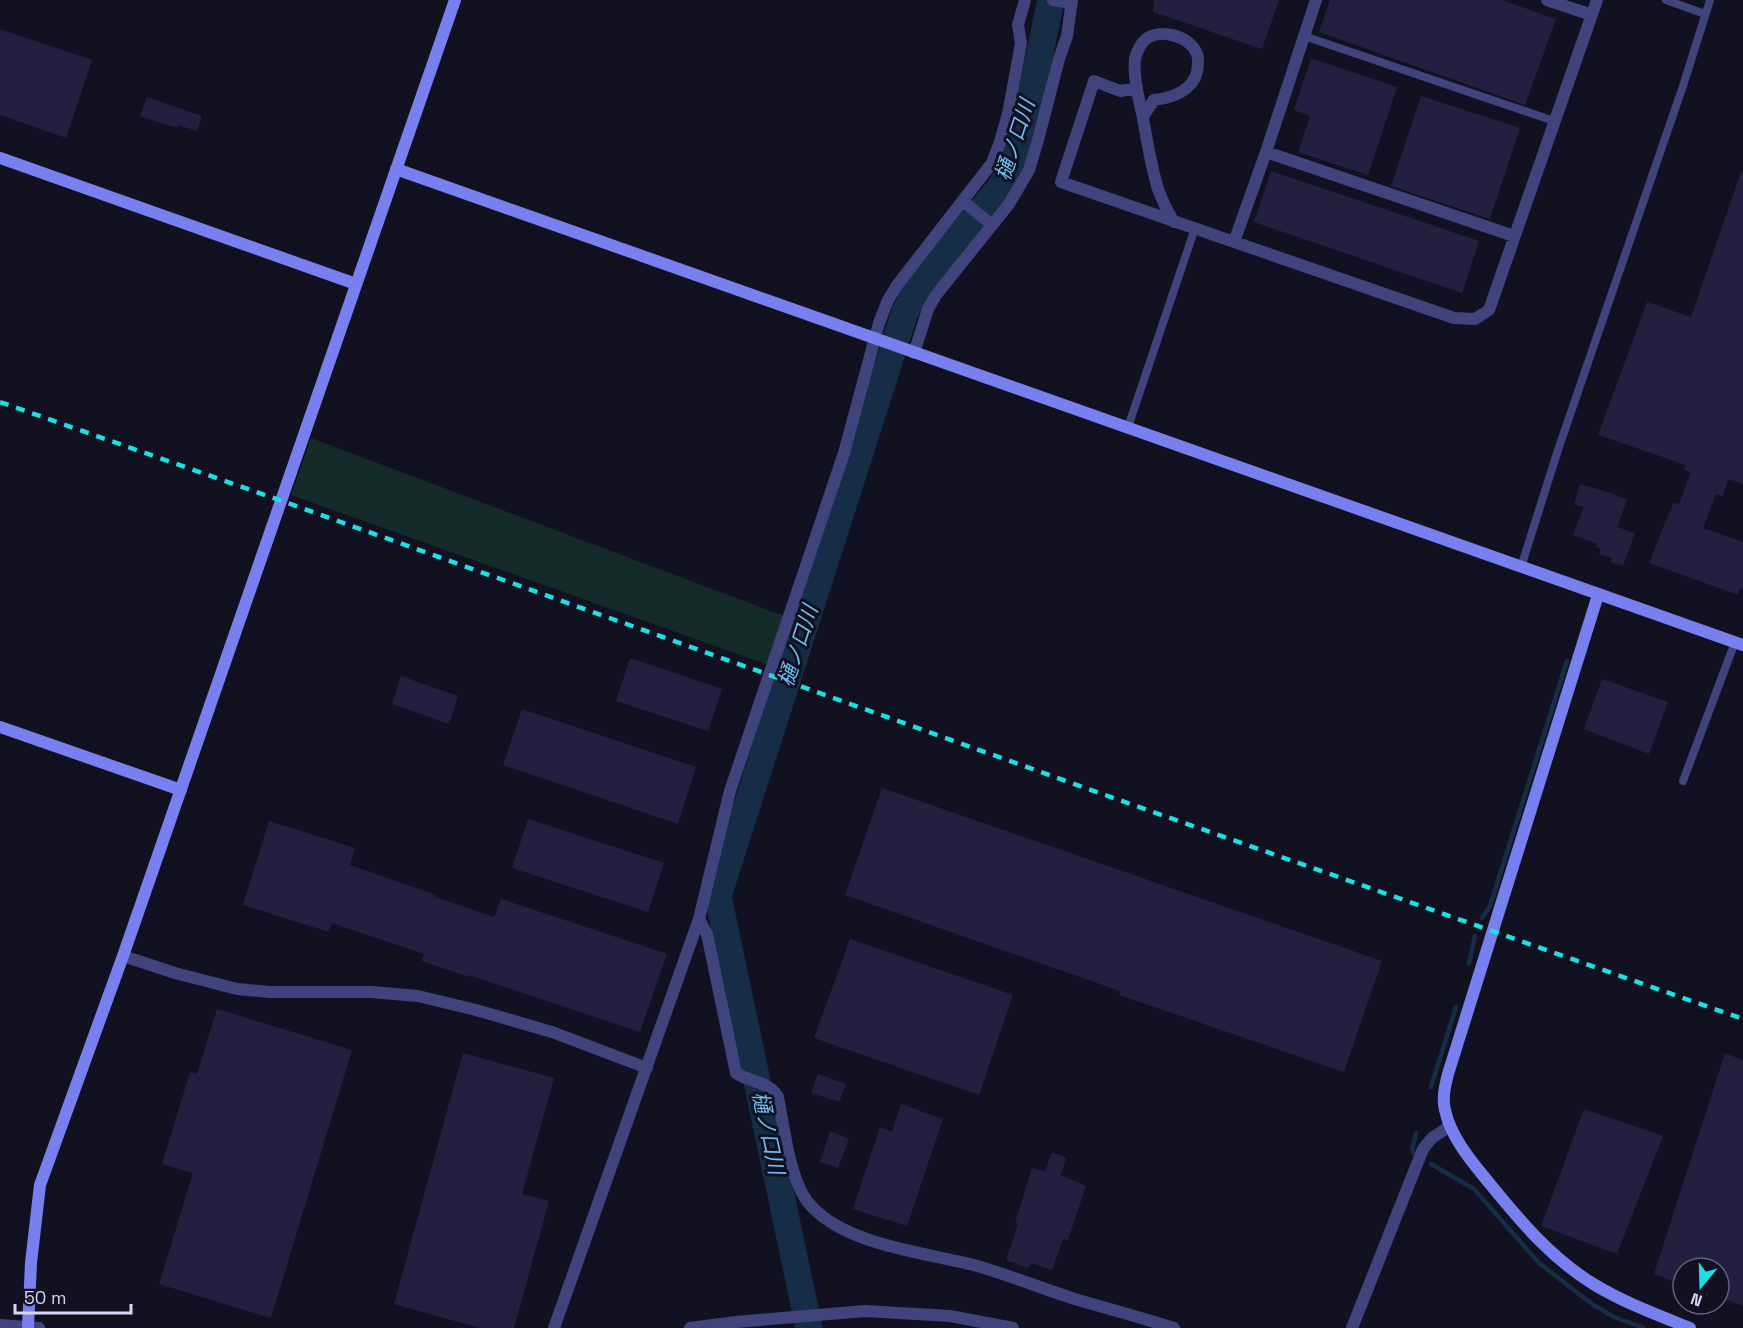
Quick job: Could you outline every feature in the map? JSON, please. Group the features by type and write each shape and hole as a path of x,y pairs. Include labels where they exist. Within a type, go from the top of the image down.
{"street":[{"path":"28,1328 31,1263 40,1185 123,956 455,0"},
{"path":"554,1328 699,919 730,791 844,453 879,341 879,323 888,300 898,284 966,203 992,163 1008,114 1021,44 1018,25 1025,0"},
{"path":"1234,242 1316,0"},
{"path":"1547,0 1592,15"},
{"path":"1137,88 1120,91 1094,81 1060,182 1455,318 1475,320 1489,310 1597,0"},
{"path":"910,352 936,295 990,223 1009,204 1029,170 1067,36 1065,1"},
{"path":"1143,116 1154,100 1183,91 1191,85 1194,79 1198,64 1195,49 1173,35 1161,33 1148,38 1136,54 1135,67 1137,88 1158,190 1174,222"},
{"path":"1266,152 1514,236"},
{"path":"0,158 356,284"},
{"path":"396,169 1739,644"},
{"path":"966,203 990,223"},
{"path":"1598,595 1448,1074 1444,1090 1444,1109 1460,1144 1476,1166 1524,1226 1546,1248 1571,1269 1629,1304 1690,1328"},
{"path":"0,727 181,790"},
{"path":"699,919 707,934 736,1073 774,1090 778,1097 799,1188 820,1215 838,1227 860,1237 915,1253 975,1266 1078,1300 1174,1328"},
{"path":"123,956 175,973 237,989 270,992 371,992 418,996 552,1032 647,1068"},
{"path":"1352,1328 1424,1149 1432,1138 1450,1126"},
{"path":"690,1328 865,1311 950,1316 1013,1328"},
{"path":"0,1325 39,1328"}],"lane":[{"path":"1666,0 1705,14"},
{"path":"1521,567 1558,450 1683,87 1710,0"},
{"path":"1304,36 1554,121"},
{"path":"1128,428 1195,228"},
{"path":"1683,781 1739,644"}],"green space":[{"path":"311,438 784,616 768,665 291,495"}],"building":[{"path":"1154,0 1279,0 1262,49 1153,12"},
{"path":"1330,0 1502,0 1556,19 1525,105 1319,32"},
{"path":"0,29 92,60 66,138 0,115"},
{"path":"1311,58 1397,87 1368,175 1298,152 1310,116 1294,110"},
{"path":"1421,96 1520,128 1490,219 1391,186"},
{"path":"147,97 202,116 197,131 178,125 177,128 140,116"},
{"path":"1271,171 1479,241 1462,293 1254,222"},
{"path":"1741,172 1743,172 1743,484 1729,479 1722,496 1716,494 1703,528 1743,542 1743,589 1740,588 1738,595 1649,563 1674,502 1679,504 1691,472 1684,470 1686,465 1598,435 1647,302 1691,317"},
{"path":"1580,484 1627,500 1617,527 1635,533 1623,566 1610,562 1612,558 1599,554 1601,549 1596,547 1597,544 1573,535 1584,507 1574,504"},
{"path":"630,658 722,689 708,731 616,701"},
{"path":"401,676 458,696 449,724 392,704"},
{"path":"1602,679 1668,702 1649,754 1584,729"},
{"path":"522,709 696,767 678,824 503,765"},
{"path":"882,788 1382,961 1344,1072 1119,995 1120,991 845,895"},
{"path":"528,819 664,863 648,912 512,868"},
{"path":"269,821 355,848 350,865 494,917 501,899 667,954 640,1032 422,961 424,954 332,923 329,932 243,905"},
{"path":"850,939 1013,995 979,1095 814,1038"},
{"path":"217,1009 352,1050 271,1318 159,1284 193,1173 162,1164 190,1072 197,1074"},
{"path":"463,1053 554,1078 522,1194 549,1201 514,1328 480,1328 394,1304"},
{"path":"1725,1053 1743,1060 1743,1306 1731,1302 1731,1256 1671,1256 1671,1280 1654,1274"},
{"path":"818,1074 846,1084 839,1102 811,1093"},
{"path":"901,1104 943,1119 907,1226 853,1209 880,1127 892,1132"},
{"path":"1584,1109 1663,1136 1617,1254 1541,1226"},
{"path":"830,1131 849,1139 838,1168 820,1162"},
{"path":"1052,1152 1067,1158 1060,1175 1086,1186 1068,1240 1063,1239 1052,1270 1031,1263 1028,1268 1006,1260 1032,1168 1045,1171"}],"waterway":[{"name":"樋ノ口川","path":"809,1328 718,896 905,312 920,284 1003,184 1015,156 1028,109 1051,0"},
{"path":"1482,918 1490,906 1567,661"},
{"path":"1469,963 1475,936"},
{"path":"1431,1087 1456,1007"},
{"path":"1414,1154 1412,1149 1416,1133"},
{"path":"1431,1164 1474,1189 1539,1263 1592,1304 1614,1317 1644,1328"}],"railway":[{"path":"0,402 1743,1019"}]}
